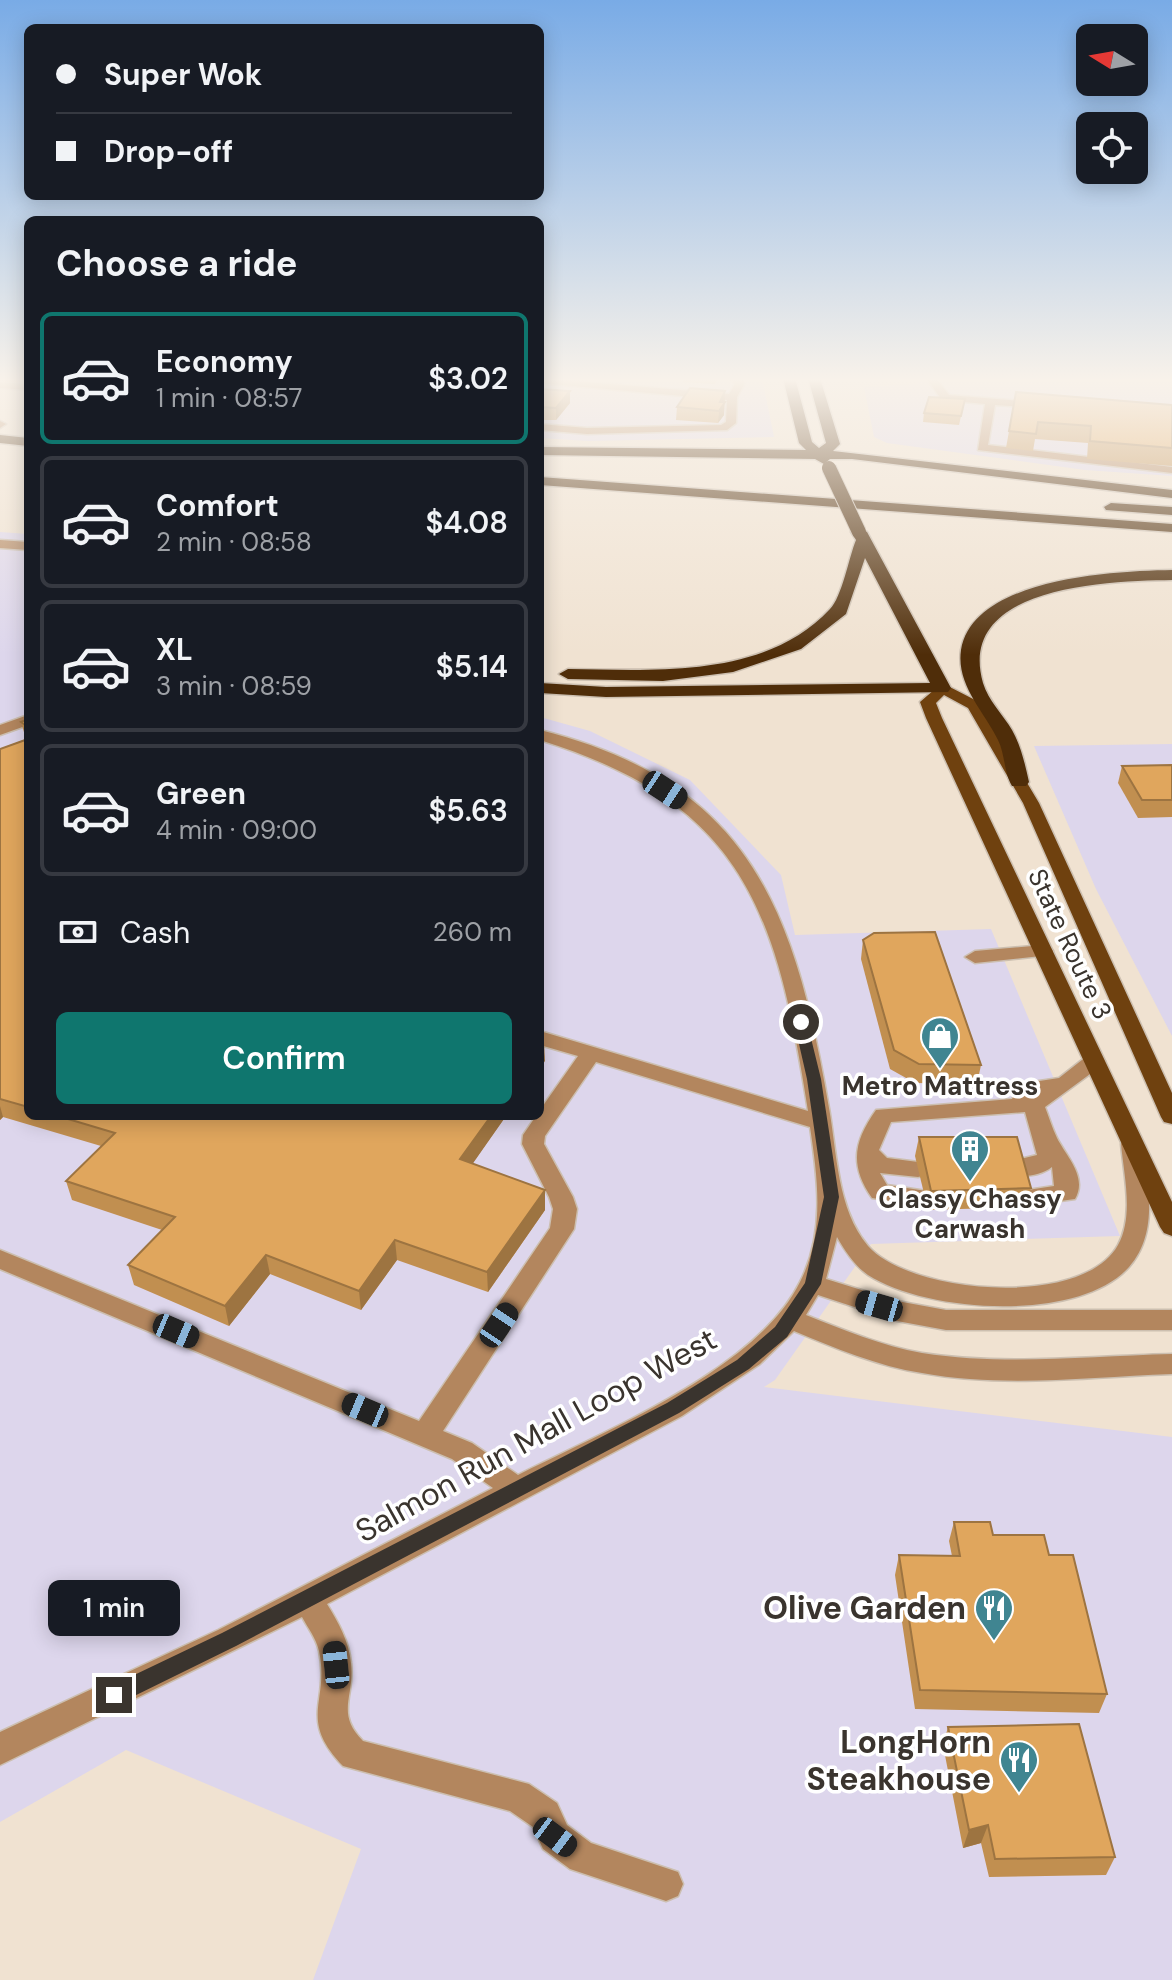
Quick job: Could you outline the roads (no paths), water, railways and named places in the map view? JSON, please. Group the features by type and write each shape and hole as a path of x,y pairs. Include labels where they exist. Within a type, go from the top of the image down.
{"highway":[{"path":"603,470 910,492"},
{"path":"544,688 606,692 942,688 861,536 830,470"},
{"path":"992,470 1172,494"},
{"path":"544,481 1172,528"},
{"path":"544,497 603,494 747,496"},
{"path":"1100,506 1172,511"},
{"path":"544,671 663,676 733,667 795,645 840,610 861,536"},
{"path":"1019,782 1010,743 975,683 969,655 974,634 1000,610 1032,593 1074,582 1172,575"}],"main road":[{"name":"State Route 3","path":"1172,1117 1019,782 974,705 942,688 928,702 934,718 1172,1227"}],"street":[{"path":"0,544 24,546"},
{"path":"0,730 24,721"},
{"name":"Salmon Run Mall Loop West","path":"0,1749 308,1599 673,1408 743,1365 781,1332 813,1284 832,1197 821,1123 787,965 767,907 749,874 710,825 684,802 638,772 544,737"},
{"path":"975,957 1043,951"},
{"path":"544,1039 821,1123"},
{"path":"425,1435 562,1229 565,1209 533,1144 534,1135 591,1053"},
{"path":"1016,1168 1038,1166 1049,1158 1033,1104 1094,1061"},
{"path":"925,1198 880,1192 871,1180 866,1142 884,1115 1019,1106 1028,1089 1063,1084"},
{"path":"832,1197 844,1230 858,1252 896,1279 931,1290 967,1294 1064,1290 1105,1274 1120,1262 1128,1248 1139,1222 1132,1140"},
{"path":"1023,1198 1067,1193 1063,1163 1047,1143"},
{"path":"867,1153 881,1165 918,1169"},
{"path":"0,1259 425,1435 480,1461 517,1490"},
{"path":"813,1284 897,1311 946,1320 1172,1320"},
{"path":"790,1319 842,1340 923,1363 971,1368 1172,1364"},
{"path":"308,1599 334,1648 337,1675 329,1715 335,1739 354,1755 517,1796 545,1815 555,1837 582,1857 666,1884"}],"place":[{"name":"Metro Mattress","path":"940,1070"},
{"name":"Classy Chassy Carwash","path":"970,1183"},
{"name":"Olive Garden","path":"994,1642"},
{"name":"LongHorn Steakhouse","path":"1019,1794"}]}
